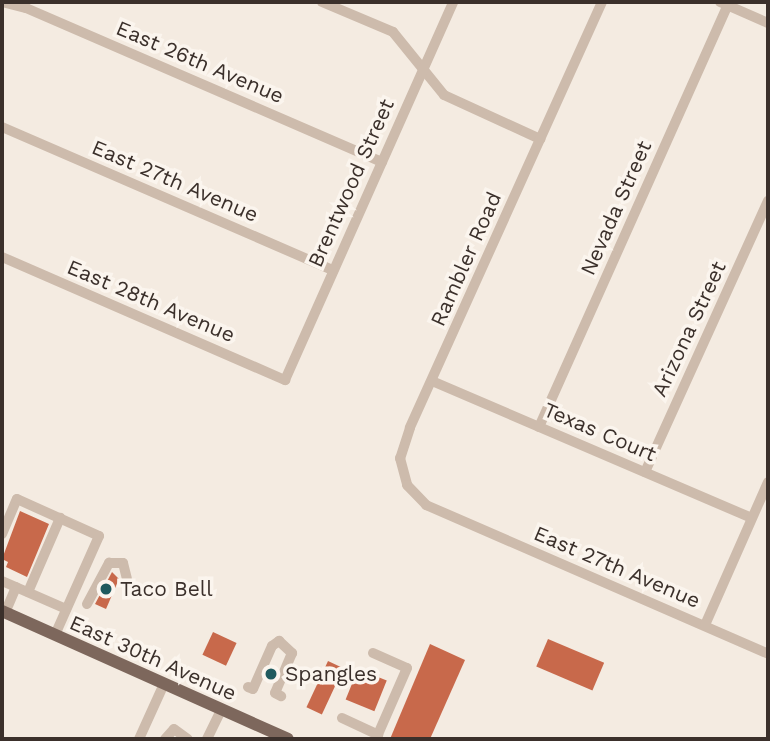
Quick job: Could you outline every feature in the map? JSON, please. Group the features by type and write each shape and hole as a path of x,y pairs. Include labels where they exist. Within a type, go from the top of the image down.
{"main road":[{"name":"East 30th Avenue","path":"4,612 286,739"}],"street":[{"name":"East 26th Avenue","path":"2,2 26,8 382,162"},
{"path":"321,2 393,32 444,95 540,139"},
{"name":"Brentwood Street","path":"285,380 453,2"},
{"name":"Rambler Road","path":"450,517 426,505 407,485 400,458 602,2"},
{"path":"724,4 768,23"},
{"name":"Nevada Street","path":"539,426 724,4"},
{"name":"East 27th Avenue","path":"2,127 333,270"},
{"name":"Arizona Street","path":"645,472 768,201"},
{"name":"East 28th Avenue","path":"2,257 285,380"},
{"name":"Texas Court","path":"432,382 751,518"},
{"path":"705,625 768,481"},
{"path":"2,534 17,499 99,536 55,635"},
{"name":"East 27th Avenue","path":"450,517 768,654"},
{"path":"28,592 60,518"},
{"path":"87,604 109,563 124,563 127,579"},
{"path":"2,581 66,609"},
{"path":"4,612 16,587"},
{"path":"248,687 253,689 272,646 279,641 292,653 275,693 281,696"},
{"path":"342,718 377,737 407,668 373,653"},
{"path":"139,739 164,684"},
{"path":"208,739 221,709"},
{"path":"164,739 174,729 188,739"}],"building":[{"path":"20,511 49,524 27,577 6,567 8,562 2,559"},
{"name":"Taco Bell","path":"112,572 119,579 106,609 95,604"},
{"path":"213,632 237,643 226,666 202,655"},
{"path":"548,639 604,663 592,690 536,667"},
{"path":"430,644 465,660 430,739 390,739"},
{"path":"328,661 343,668 322,714 306,707"},
{"path":"358,669 387,681 374,711 346,700"}],"place":[{"name":"Taco Bell","path":"106,589"},
{"name":"Spangles","path":"271,674"}]}
